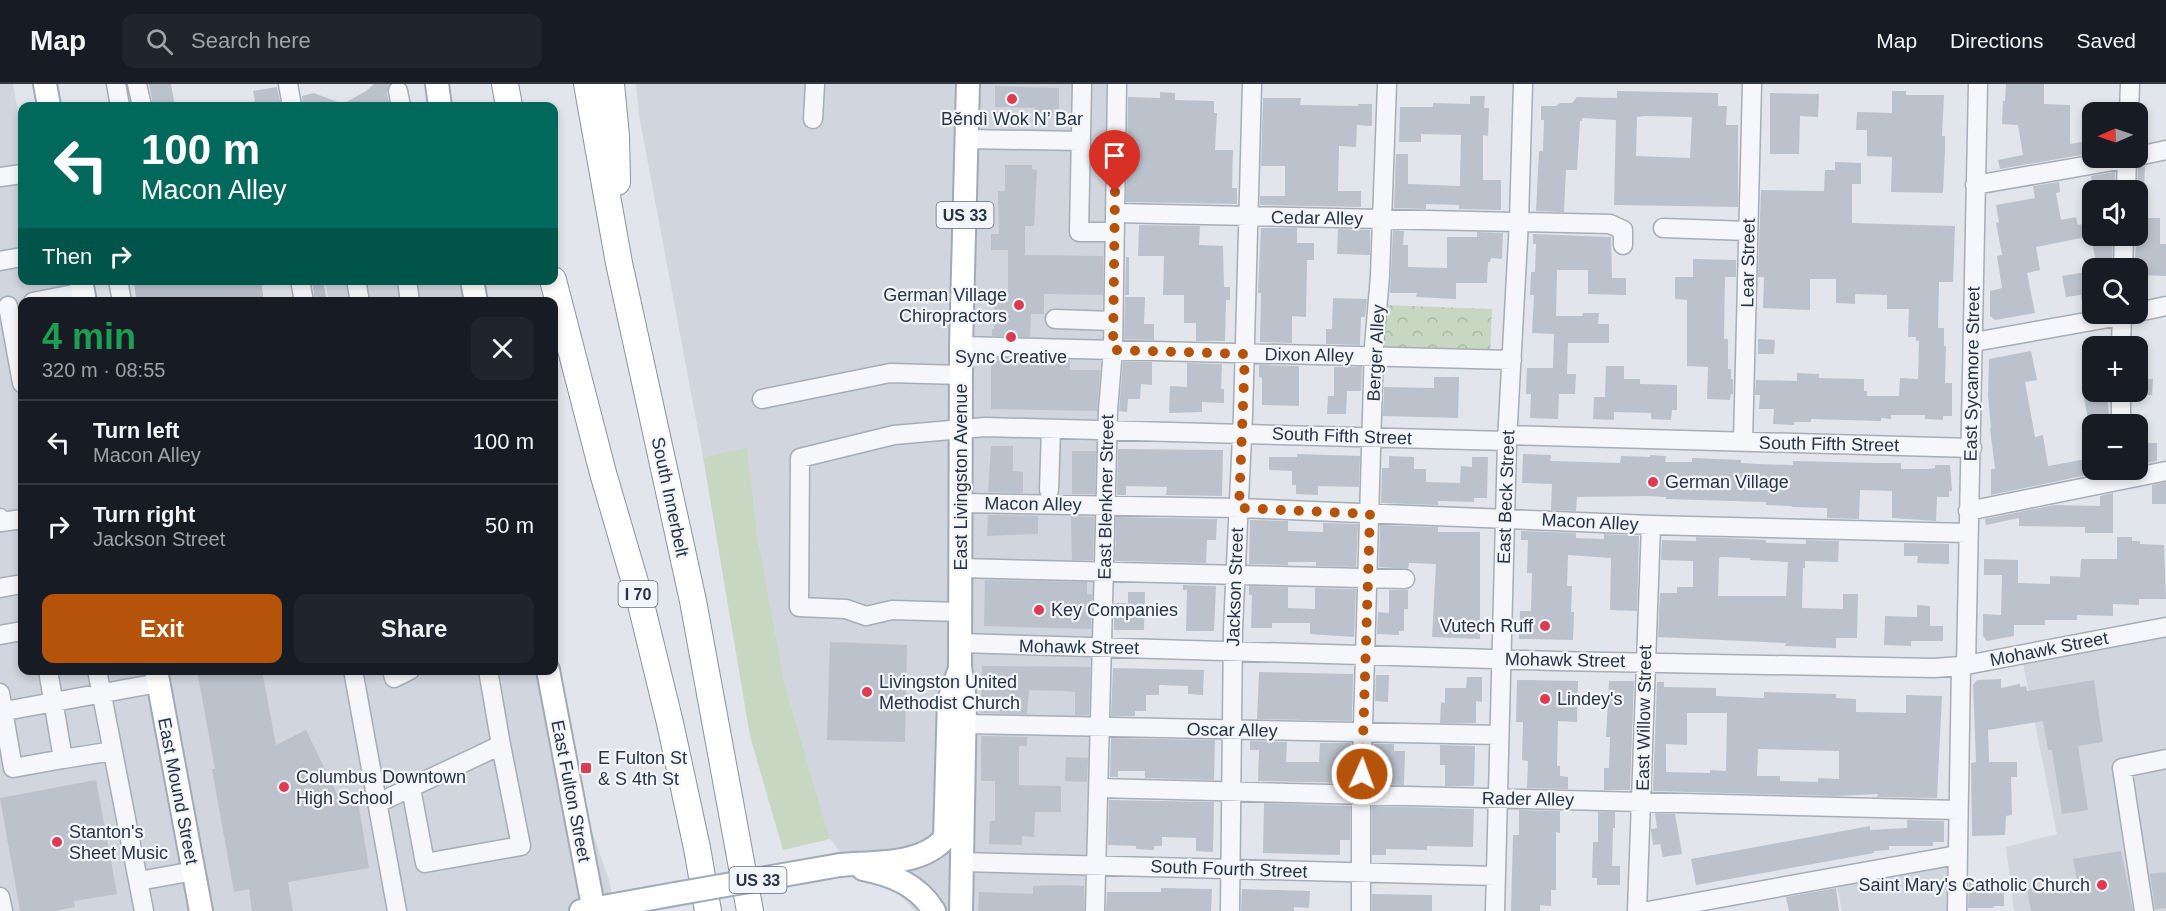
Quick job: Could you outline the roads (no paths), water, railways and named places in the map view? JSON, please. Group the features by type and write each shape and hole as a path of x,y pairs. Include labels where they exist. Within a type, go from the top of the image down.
{"highway":[{"path":"505,84 508,102"},
{"name":"South Innerbelt","path":"587,84 619,263 693,601 750,911"},
{"path":"611,84 616,136 619,263"},
{"name":"I 70","path":"558,299 603,473 639,596 697,848 708,911"}],"main road":[{"path":"45,84 48,102"},
{"path":"437,84 439,102"},
{"name":"East Livingston Avenue","path":"961,911 965,700 960,667 961,346 968,84"},
{"name":"US 33","path":"589,910 840,866 906,859 929,851 945,838 949,700 960,667"},
{"name":"East Fulton Street","path":"549,675 589,910"},
{"name":"East Mound Street","path":"157,677 201,911"},
{"path":"840,866 891,876 911,885 927,899 934,911"},
{"name":"East Livingston Avenue","path":"953,911 962,866"}],"street":[{"path":"116,84 119,102"},
{"path":"137,84 140,102"},
{"path":"288,84 291,102"},
{"path":"813,119 815,84"},
{"path":"1082,84 1079,232 1114,232"},
{"name":"East Blenkner Street","path":"1095,911 1108,430 1113,350 1117,84"},
{"name":"Jackson Street","path":"1230,911 1232,650 1245,354 1252,84"},
{"name":"Berger Alley","path":"1361,911 1374,357 1383,219 1387,84"},
{"name":"East Beck Street","path":"1495,911 1504,518 1519,220 1523,84"},
{"name":"Lear Street","path":"1743,442 1752,84"},
{"name":"East Sycamore Street","path":"1957,911 1958,810 1974,342 1978,84"},
{"path":"2129,102 2130,84"},
{"path":"967,139 1081,141"},
{"path":"2148,154 2166,150"},
{"path":"1975,185 2082,166"},
{"path":"0,177 18,175"},
{"name":"Cedar Alley","path":"1115,213 1519,220 1610,224 1623,230 1623,245"},
{"path":"1663,228 1748,231"},
{"path":"0,261 18,258"},
{"path":"56,297 83,291"},
{"path":"10,306 17,326"},
{"path":"2148,310 2166,306"},
{"path":"1055,319 1113,321"},
{"path":"1974,342 2082,322"},
{"name":"Dixon Alley","path":"961,346 1512,360"},
{"path":"762,399 890,373 961,375"},
{"name":"South Fifth Street","path":"960,612 892,610 866,616 846,609 799,607 800,458 894,435 961,428 1971,448"},
{"path":"1049,490 1051,429"},
{"path":"2148,473 2166,471"},
{"path":"1968,511 2100,480"},
{"name":"Macon Alley","path":"960,503 1239,508 1651,525 1968,533"},
{"path":"0,518 1,522 18,520"},
{"name":"East Willow Street","path":"1637,911 1651,525"},
{"path":"960,568 1405,579"},
{"path":"0,588 18,585"},
{"name":"Mohawk Street","path":"960,643 1901,668 1963,665 2166,627"},
{"path":"0,635 18,632"},
{"path":"49,675 63,759"},
{"path":"98,675 144,911"},
{"path":"354,675 397,911"},
{"path":"411,788 425,863 521,846 489,675"},
{"path":"2,712 102,693 157,677"},
{"path":"0,693 13,768 113,751"},
{"name":"Oscar Alley","path":"964,724 1499,735"},
{"path":"378,803 501,745"},
{"path":"2144,911 2122,768 2166,759"},
{"name":"Rader Alley","path":"1098,788 1958,810"},
{"path":"1648,911 1958,855"},
{"name":"South Fourth Street","path":"962,866 1097,866 1496,876"},
{"path":"139,881 194,871"},
{"path":"0,897 3,911"}],"place":[{"name":"Běndì Wok N’ Bar","path":"1012,99"},
{"name":"German Village Chiropractors","path":"1019,305"},
{"name":"Sync Creative","path":"1011,337"},
{"name":"German Village","path":"1653,482"},
{"name":"Key Companies","path":"1039,610"},
{"name":"Vutech Ruff","path":"1545,626"},
{"name":"Livingston United Methodist Church","path":"867,692"},
{"name":"Lindey's","path":"1545,699"},
{"name":"E Fulton St & S 4th St","path":"586,768"},
{"name":"Columbus Downtown High School","path":"284,787"},
{"name":"Stanton's Sheet Music","path":"57,842"},
{"name":"Saint Mary's Catholic Church","path":"2102,885"}]}
